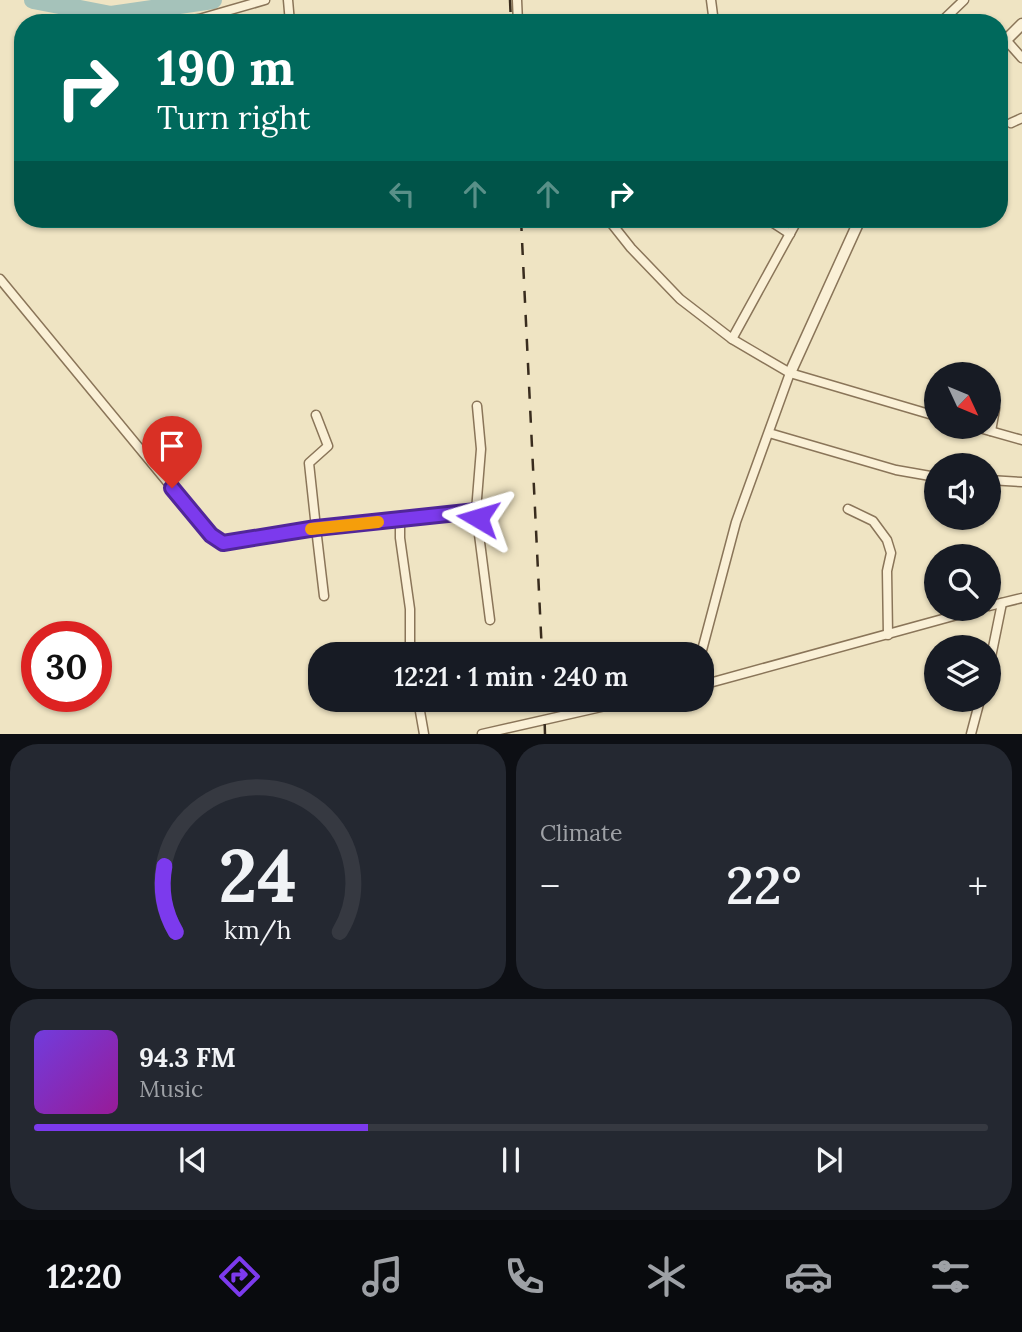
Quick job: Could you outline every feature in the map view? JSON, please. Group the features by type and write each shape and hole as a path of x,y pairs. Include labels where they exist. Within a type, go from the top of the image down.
{"street":[{"path":"216,14 265,0"},
{"path":"949,14 964,0"},
{"path":"1008,38 1022,24"},
{"path":"1008,47 1022,58"},
{"path":"1011,123 1022,118"},
{"path":"615,228 680,299 732,339 790,373 924,412"},
{"path":"781,228 790,234"},
{"path":"732,339 793,228"},
{"path":"704,642 737,522 790,373 856,228"},
{"path":"0,279 211,535 223,543 316,528 476,511"},
{"path":"478,406 481,449 476,511 490,620"},
{"path":"316,415 328,446 309,463 324,596"},
{"path":"769,433 896,470 924,475"},
{"path":"1001,434 1022,440"},
{"path":"1001,481 1022,482"},
{"path":"848,509 873,521 887,540 891,553 887,571 888,635"},
{"path":"400,520 410,609 410,642"},
{"path":"996,635 1002,603 1022,598"},
{"path":"714,682 937,621"},
{"path":"420,712 424,733"},
{"path":"482,733 505,731 583,712"},
{"path":"971,733 977,712"}],"waterway":[{"path":"33,0 106,14"},
{"path":"118,14 213,0"}],"railway":[{"path":"510,0 511,14"},
{"path":"521,228 541,642"},
{"path":"544,712 545,734"}],"slow traffic":[{"path":"311,529 378,522"}],"route":[{"path":"172,488 211,535 223,543 316,528 476,511 478,518"}]}
